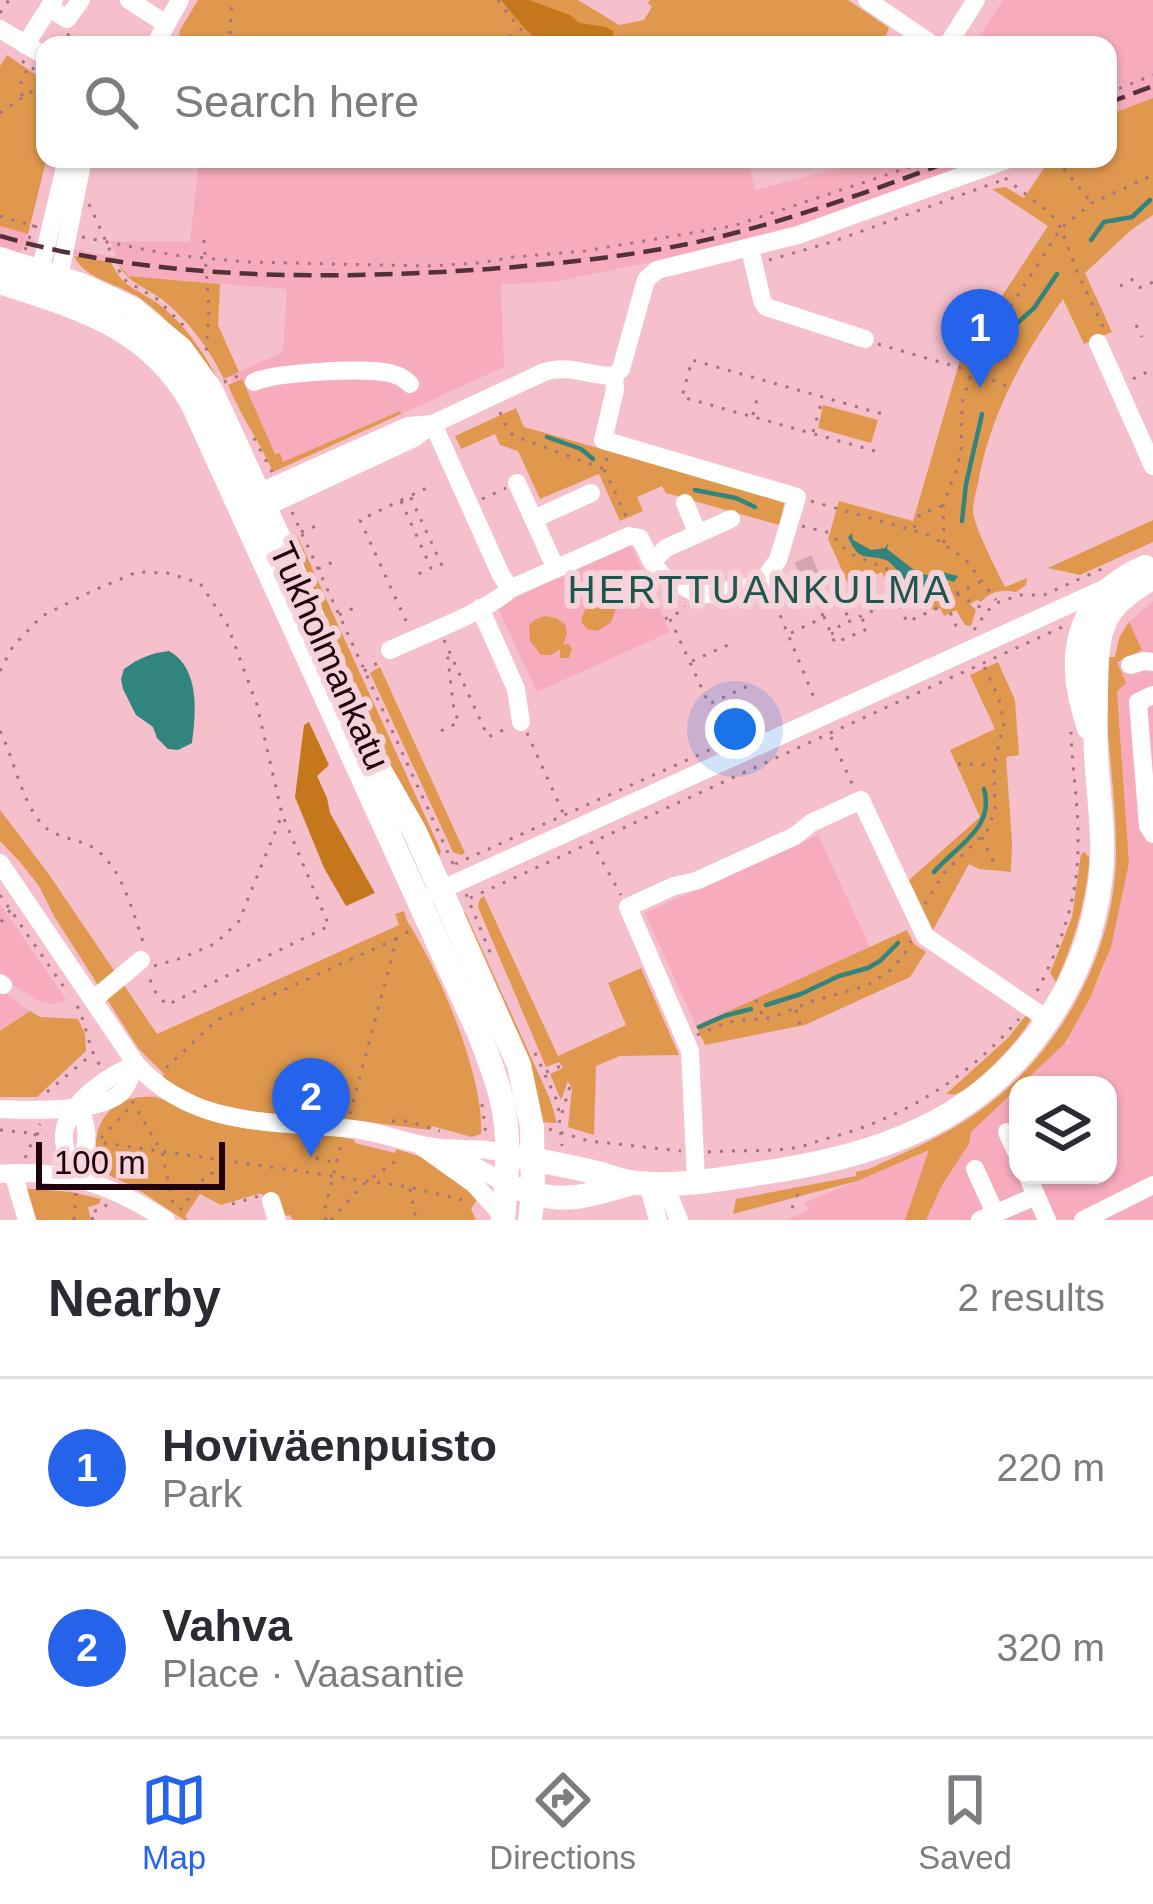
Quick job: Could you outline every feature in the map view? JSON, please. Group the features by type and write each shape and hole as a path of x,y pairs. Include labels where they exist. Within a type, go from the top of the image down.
{"main road":[{"name":"Tukholmankatu","path":"0,282 33,272 84,310 143,344 192,403 251,505 383,777 415,832 430,895 502,1102 507,1154 503,1218"},
{"path":"507,1184 532,1207 649,1183 696,1181 826,1161 922,1129 997,1078 1024,1052 1036,1017 1071,981 1084,950 1100,883 1096,748 1079,700 1079,638 1109,598 1153,564"},
{"path":"1109,598 1153,577"},
{"name":"Tukholmankatu","path":"430,895 519,1065 534,1160 532,1207"},
{"path":"507,1154 649,1183"}],"street":[{"path":"68,35 81,0"},
{"path":"129,0 166,24"},
{"path":"160,36 180,0"},
{"path":"867,0 920,36"},
{"path":"953,36 976,0"},
{"path":"25,45 51,4 68,35"},
{"path":"0,29 25,45 36,60"},
{"path":"33,272 64,168"},
{"path":"33,272 79,168"},
{"path":"251,505 408,426 434,424 559,368 614,376 621,370 644,287 651,275 672,265 757,255 833,224 1001,168"},
{"path":"757,255 762,300 770,310 865,339"},
{"path":"1103,341 1117,386 1153,466"},
{"path":"254,382 274,376 359,372 391,374 410,384"},
{"path":"390,650 442,637 510,589 629,536 640,538 657,569 700,595 750,587 771,590 797,497 603,440 614,376"},
{"path":"434,424 510,589"},
{"path":"518,483 556,569"},
{"path":"534,519 591,493"},
{"path":"685,503 698,534"},
{"path":"657,569 665,548 731,519"},
{"path":"430,895 1109,598"},
{"path":"1066,617 1109,598"},
{"path":"480,608 517,689 521,722"},
{"path":"1130,665 1153,662"},
{"path":"1153,695 1138,702 1148,826 1153,834"},
{"path":"696,1181 690,1052 628,907 795,836 811,823 861,800 925,936 1036,1017"},
{"path":"0,863 136,1064 153,1083 194,1107 239,1119 367,1131 441,1148 485,1148 507,1154"},
{"path":"93,1000 141,960"},
{"path":"0,1109 62,1110 107,1102 123,1091 136,1064"},
{"path":"74,1176 87,1138 88,1125 80,1106"},
{"path":"1007,1132 1009,1136"},
{"path":"417,1144 474,1184 503,1218"},
{"path":"441,1148 507,1184"},
{"path":"27,1220 12,1168 74,1176 171,1218"},
{"path":"974,1169 988,1217 1036,1196"},
{"path":"649,1183 658,1220"},
{"path":"649,1183 679,1220"},
{"path":"1031,1184 1047,1220"},
{"path":"1083,1220 1153,1185"}],"path":[{"path":"0,13 8,2 1,0"},
{"path":"230,36 232,0"},
{"path":"498,0 530,36"},
{"path":"510,36 519,28"},
{"path":"22,96 21,82 36,62"},
{"path":"1117,89 1153,75"},
{"path":"0,113 36,86"},
{"path":"83,237 173,255 247,262 480,263 734,226 907,168"},
{"path":"757,255 832,242 1002,168"},
{"path":"1005,168 1061,228 1103,341"},
{"path":"1063,168 1092,203"},
{"path":"944,543 943,506 962,448 961,415 971,371 992,333 1061,228 1092,203 1153,175"},
{"path":"89,206 105,241"},
{"path":"0,216 33,226 33,272"},
{"path":"204,240 209,309 206,352"},
{"path":"1120,286 1135,278"},
{"path":"1139,288 1153,282"},
{"path":"1136,325 1142,337"},
{"path":"865,339 1009,387"},
{"path":"875,451 682,397 692,360 886,416"},
{"path":"1117,386 1153,369"},
{"path":"812,433 823,398"},
{"path":"752,416 757,399"},
{"path":"499,410 514,436 604,469"},
{"path":"610,443 604,469 627,523 636,520"},
{"path":"406,621 361,520 427,488 424,483"},
{"path":"480,500 518,483"},
{"path":"410,496 445,572"},
{"path":"797,497 944,543 966,560 999,602"},
{"path":"401,501 431,568 414,576"},
{"path":"914,530 920,514 943,506"},
{"path":"291,509 453,865 738,737"},
{"path":"790,521 830,533 849,553 889,570 917,595 945,601"},
{"path":"301,532 315,526 319,535"},
{"path":"317,569 333,564"},
{"path":"0,671 13,646 42,616 90,592 137,572 167,573 200,583 227,624 257,705 283,814 328,926 166,1005 141,960 145,949 113,871 97,850 46,830 35,816 0,731"},
{"path":"945,601 961,637 978,627 999,602 1020,595 1045,595 1089,575"},
{"path":"831,634 840,630 838,626 897,600 907,622 982,581"},
{"path":"771,590 816,702"},
{"path":"692,591 682,611 667,618 709,704 750,686"},
{"path":"850,621 836,592 821,599 825,609 820,611 836,643 866,628 861,616"},
{"path":"955,594 987,611"},
{"path":"338,616 354,608"},
{"path":"788,634 824,617"},
{"path":"469,899 982,663 1066,617"},
{"path":"442,637 488,737 521,722 564,815"},
{"path":"441,730 459,722 442,637"},
{"path":"690,662 730,644"},
{"path":"364,671 390,650"},
{"path":"921,912 944,873 982,837 995,810 994,765 1003,734 1003,711 982,663"},
{"path":"1032,999 1063,936 1074,888 1078,848 1070,722"},
{"path":"830,733 861,800"},
{"path":"958,764 994,765"},
{"path":"141,960 155,967 182,958 216,943 239,921 283,814"},
{"path":"982,837 996,868"},
{"path":"591,842 628,907"},
{"path":"0,896 78,1008 92,1055 103,1069"},
{"path":"2,922 11,909"},
{"path":"160,1075 217,1020 416,927"},
{"path":"700,1034 728,1022 764,1019 875,981 904,955 912,936"},
{"path":"348,1119 397,938"},
{"path":"756,1000 764,1019"},
{"path":"796,1008 800,1025"},
{"path":"562,1156 562,1132 589,1141 695,1152 795,1148 895,1116 951,1082 1036,1017"},
{"path":"43,1099 92,1055"},
{"path":"544,1073 561,1066"},
{"path":"561,1117 570,1085"},
{"path":"139,1097 98,1139 410,1187 469,1201"},
{"path":"132,1101 162,1152 171,1218"},
{"path":"483,1104 487,1128"},
{"path":"12,1168 37,1134 41,1120"},
{"path":"0,1130 56,1136"},
{"path":"327,1219 332,1177 344,1137"},
{"path":"313,1220 327,1219 417,1144"},
{"path":"316,1158 336,1163"},
{"path":"171,1218 205,1177 232,1162"},
{"path":"301,1173 303,1164"},
{"path":"74,1176 74,1220"},
{"path":"792,1208 802,1185"},
{"path":"410,1187 416,1220"},
{"path":"232,1204 257,1196 274,1211"},
{"path":"93,1220 90,1213 108,1201"}],"shaded area":[{"path":"198,0 578,0 619,25 644,20 652,7 650,0 848,0 889,28 886,36 179,36"},
{"path":"501,0 529,0 579,23 606,27 613,36 534,36"},
{"path":"1003,0 1153,0 1153,98 1117,112 1117,36 980,36"},
{"path":"7,55 36,75 36,168 44,168 28,234 0,226 0,66"},
{"path":"1153,98 1153,215 1085,273 1112,332 1084,344 1063,299 1010,386 983,458 973,507 1005,587 1027,578 1026,585 970,604 976,610 971,626 965,625 956,610 944,616 940,608 893,595 882,572 849,586 828,539 839,501 913,521 960,360 1048,226 992,189 1005,187 1024,198 1044,168 1117,168 1117,112"},
{"path":"198,168 750,168 755,190 839,168 964,168 808,224 719,248 553,282 501,284 504,367 273,472 230,376 283,352 287,289 127,276 120,263 23,246 20,253 0,247 0,226 28,234 26,238 32,240 108,256 116,256 110,241 190,242"},
{"path":"74,256 111,262 127,284 171,315 198,347 225,394 156,311 135,295 95,277"},
{"path":"128,276 220,284 218,325 239,372 224,379 182,317"},
{"path":"242,379 275,454 280,453 283,462 401,414 273,472 228,385"},
{"path":"823,405 878,420 871,443 818,428"},
{"path":"516,408 524,427 785,501 779,525 666,493 662,486 637,497 643,511 620,521 599,474 540,499 518,451 500,445 495,434 461,449 455,436"},
{"path":"1153,520 1153,542 1080,575 1048,568"},
{"path":"294,534 441,851 438,859 389,776 286,536"},
{"path":"631,545 670,632 537,692 497,606"},
{"path":"607,592 613,593 616,609 611,622 598,631 587,629 581,622 584,612"},
{"path":"1153,601 1153,1220 786,1220 808,1210 805,1203 971,1132 1009,1095 1009,1184 1117,1184 1117,1076 1028,1076 1060,1045 1071,1043 1069,1032 1102,973 1129,863 1115,659 1129,622"},
{"path":"545,616 565,624 563,645 572,649 569,658 560,658 560,649 541,655 530,641 529,625"},
{"path":"1129,622 1142,650 1117,662 1126,683 1117,691 1129,863 1111,947 1065,1043 1030,1076 1020,1076 1071,1011 1103,937 1112,898 1116,833 1105,657 1115,657"},
{"path":"998,662 1015,700 1019,755 1006,757 1011,872 969,864 933,930 909,880 980,817 950,750 995,729 970,675"},
{"path":"380,667 465,853 461,855 453,852 370,673"},
{"path":"309,722 329,765 317,776 330,813 375,893 346,906 324,868 295,797 304,725"},
{"path":"0,810 157,1034 399,925 395,914 404,911 468,1054 481,1134 472,1137 432,1126 430,1130 273,1116 215,1106 161,1078 164,1074 138,1048 39,886 0,841"},
{"path":"818,835 870,947 696,1026 645,913"},
{"path":"1084,852 1089,857 1085,895 1056,982 1050,973 1072,917"},
{"path":"484,896 558,1056 626,1025 608,983 641,968 679,1055 620,1056 596,1066 594,1135 568,1127 572,1089 568,1081 561,1100 550,1074 563,1068 559,1062 546,1067 478,907"},
{"path":"0,904 67,1001 37,1000 7,981 1,990 30,1011 0,1031"},
{"path":"465,912 557,1123 538,1122 459,914"},
{"path":"907,930 914,944 926,952 910,977 805,1025 705,1045 696,1026"},
{"path":"30,1011 40,1017 78,1019 86,1051 37,1097 0,1097 0,1031"},
{"path":"1028,1013 1027,1026 998,1060 964,1090 946,1094 1008,1038"},
{"path":"1009,1086 1009,1096 971,1132 969,1144 926,1220 905,1220 929,1150 857,1181 733,1214 736,1199 856,1176 960,1124"},
{"path":"156,1097 227,1125 340,1137 422,1157 478,1198 471,1209 476,1220 293,1220 262,1194 221,1205 200,1194 184,1220 111,1176 97,1156 98,1130 110,1110 128,1100"},
{"path":"19,1188 101,1199 88,1207 91,1220 24,1220"}],"water":[{"path":"852,533 853,540 871,550 888,543 887,549 918,573 958,576 954,582 945,579 922,588 911,586 888,561 856,551 848,537"},
{"path":"169,651 186,668 194,692 192,743 178,750 168,749 153,727 136,715 121,679 124,669 135,662"}],"waterway":[{"path":"1091,240 1104,222 1132,217 1150,200"},
{"path":"1006,355 1013,327 1034,308 1057,274"},
{"path":"962,521 982,414"},
{"path":"547,437 581,449 593,459"},
{"path":"695,490 755,507"},
{"path":"934,872 979,826 986,803 984,789"},
{"path":"766,1005 868,968 898,943"},
{"path":"699,1027 751,1009"}],"tunnel":[{"path":"803,559 816,589"}],"railway":[{"path":"1117,100 1153,86"},
{"path":"0,236 120,262 243,274 489,269 606,257 723,236 932,168"}],"place":[{"name":"Hoviväenpuisto","path":"980,388"},
{"name":"Vahva","path":"311,1157"}],"district":[{"name":"HERTTUANKULMA","path":"760,589"}]}
